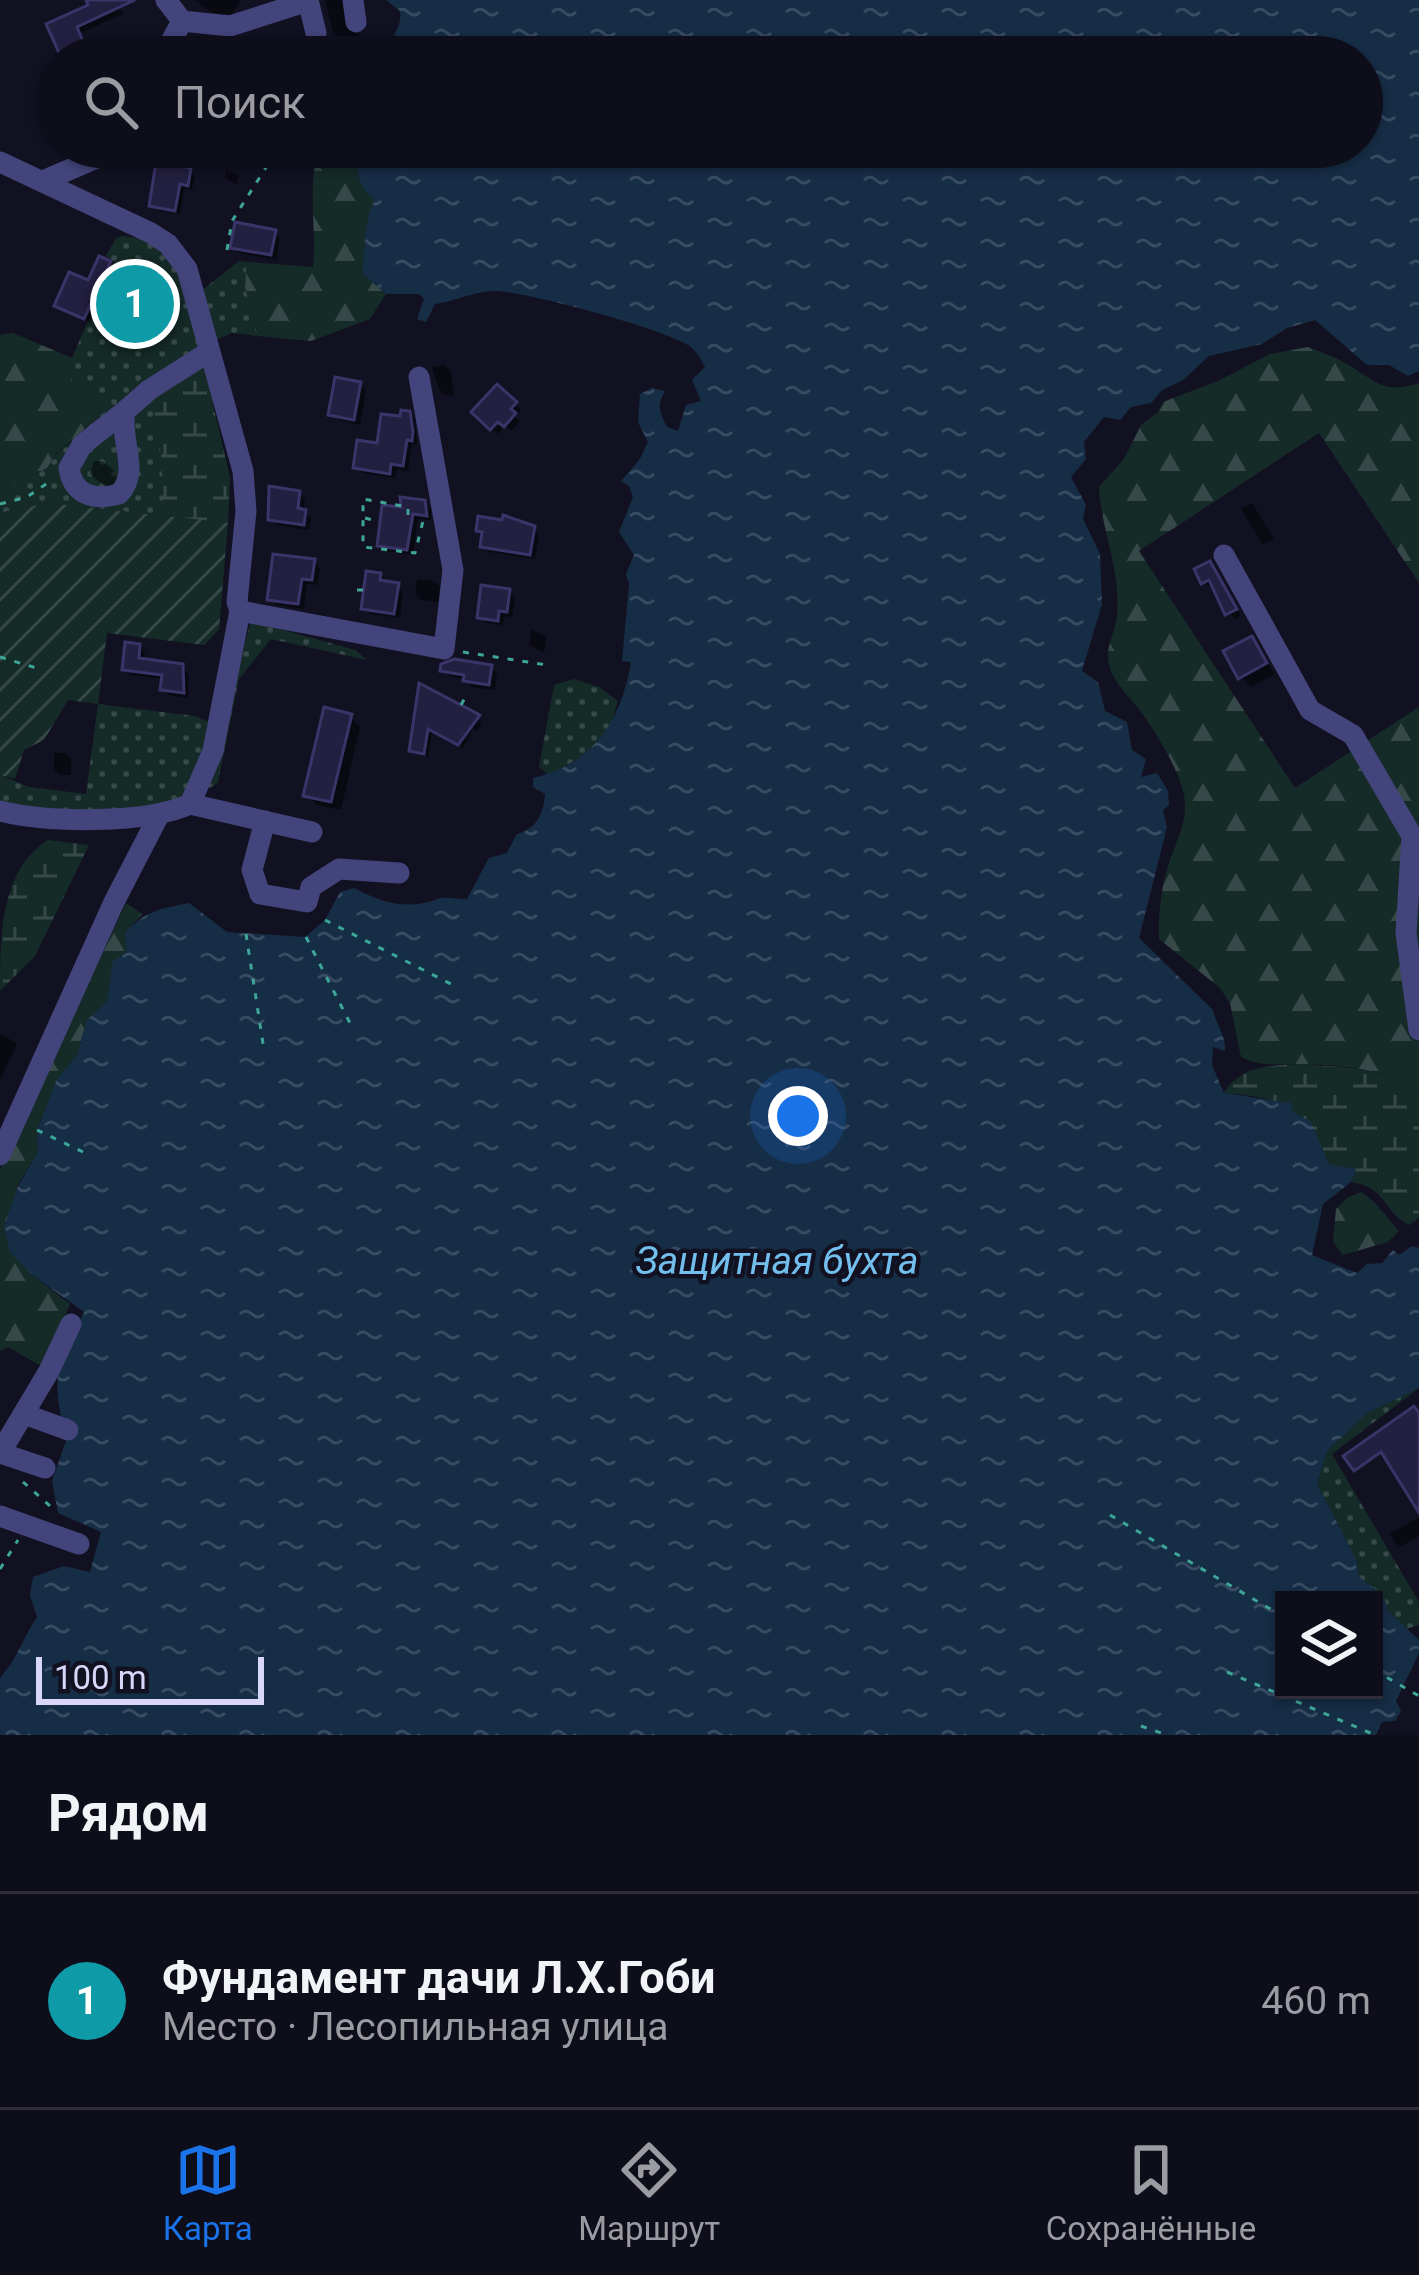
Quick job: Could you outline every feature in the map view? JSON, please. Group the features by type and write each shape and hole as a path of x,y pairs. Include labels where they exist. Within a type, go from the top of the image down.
{"street":[{"path":"166,0 182,20 230,26 308,0 316,33"},
{"path":"174,36 182,20"},
{"path":"0,162 168,244 187,269 243,471 246,512 240,611 213,751 190,804"},
{"path":"43,181 73,168"},
{"path":"125,411 122,435 131,465 125,489 108,497 87,495 76,488 69,468 82,446 149,390 207,353"},
{"path":"240,611 444,649 453,570 418,377"},
{"path":"1224,555 1310,710 1353,735 1412,836 1406,933 1419,1030"},
{"path":"0,811 49,817 158,817 190,804 312,832"},
{"path":"0,1155 114,902 158,817"},
{"path":"266,821 252,870 260,894 307,902 310,886 339,869 399,873"},
{"path":"45,1468 0,1453 71,1324"},
{"path":"24,1414 68,1430"},
{"path":"0,1516 79,1544"}],"path":[{"path":"227,250 232,220 265,168"},
{"path":"0,504 26,497 69,468"},
{"path":"408,515 408,507 363,500 363,547 418,550 423,521"},
{"path":"363,517 377,520"},
{"path":"444,649 547,664"},
{"path":"0,657 43,670"},
{"path":"461,705 466,696"},
{"path":"326,920 452,984"},
{"path":"246,934 264,1050"},
{"path":"306,937 353,1029"},
{"path":"37,1130 83,1152"},
{"path":"1110,1515 1275,1612"},
{"path":"1227,1672 1375,1735"},
{"path":"1383,1675 1419,1696"},
{"path":"1141,1726 1167,1735"}],"green space":[{"path":"315,168 359,168 364,188 376,200 367,226 362,273 386,294 370,319 311,341 258,336 245,287 247,262 313,267"},
{"path":"122,236 154,245 180,268 230,478 228,523 48,503 0,513 0,492 47,468 104,412 72,381 72,358 114,261 106,256"},
{"path":"239,261 247,262 245,287 258,336 232,333 209,343 200,292"},
{"path":"13,333 72,358 72,381 104,412 56,454 47,468 0,492 0,335"},
{"path":"1308,347 1387,386 1419,383 1419,583 1319,433 1139,551 1295,788 1419,707 1419,1093 1362,1069 1262,1064 1241,1057 1230,1003 1220,988 1159,939 1162,893 1183,823 1184,795 1167,752 1116,681 1108,660 1117,598 1099,487 1124,459 1141,425 1163,402 1270,354"},
{"path":"204,365 230,478 219,629 204,645 207,521 163,515 162,462 152,396"},
{"path":"48,503 228,523 219,629 204,645 107,633 98,704 68,700 44,740 24,750 15,779 0,775 0,513"},
{"path":"251,621 355,650 367,660 271,639 239,679 218,782 210,788 206,785"},
{"path":"574,679 599,687 618,701 611,724 594,749 549,776 539,767 554,685"},
{"path":"98,704 195,716 209,722 200,769 186,793 171,803 124,811 0,803 0,775 29,787 86,794"},
{"path":"48,840 89,845 35,956 0,991 3,928 12,887 20,868"},
{"path":"126,903 142,914 125,933 128,952 107,1001 87,1020 77,1055 56,1082 37,1130 38,1152 17,1186 31,1274 70,1304 43,1367 8,1347 0,1351 0,1170"},
{"path":"1297,1064 1377,1073 1419,1093 1419,1218 1409,1225 1378,1194 1351,1182 1355,1169 1329,1164 1288,1110 1264,1099 1224,1093 1246,1072"},
{"path":"1361,1192 1399,1231 1388,1242 1343,1255 1333,1242 1336,1209"},
{"path":"1419,1388 1332,1454 1419,1602 1419,1625 1406,1629 1388,1611 1383,1591 1359,1577 1356,1559 1317,1485 1327,1451 1367,1412"}],"water":[{"name":"Защитная бухта","path":"386,0 1419,0 1419,371 1408,376 1389,365 1367,365 1315,320 1287,328 1262,344 1209,356 1183,380 1162,390 1151,403 1131,407 1120,420 1104,417 1084,442 1086,459 1071,477 1086,505 1083,519 1100,554 1102,604 1082,671 1098,682 1105,711 1127,722 1132,750 1146,759 1141,777 1157,773 1168,791 1169,805 1163,810 1167,827 1139,938 1213,1010 1225,1051 1213,1047 1212,1065 1224,1093 1291,1102 1293,1112 1311,1122 1329,1164 1356,1169 1351,1182 1323,1204 1312,1255 1357,1273 1367,1264 1382,1263 1393,1250 1399,1255 1412,1246 1419,1248 1419,1388 1367,1413 1327,1451 1317,1484 1356,1559 1359,1577 1378,1591 1275,1591 1275,1699 1383,1699 1383,1595 1388,1611 1419,1640 1419,1653 1396,1701 1401,1711 1395,1721 1382,1722 1376,1735 0,1735 0,1678 37,1617 30,1595 33,1577 64,1566 90,1572 101,1532 58,1513 52,1481 71,1426 62,1420 58,1376 84,1312 31,1274 10,1252 4,1227 18,1186 38,1152 37,1130 56,1081 77,1055 87,1020 107,1001 113,961 127,952 125,933 147,915 189,903 227,932 305,937 325,920 340,892 354,888 396,904 467,899 489,858 507,853 517,834 538,819 545,794 533,787 533,778 572,763 587,751 620,704 631,662 622,661 626,574 634,555 619,532 633,497 621,481 648,442 638,422 640,394 652,388 665,391 661,413 667,427 678,431 686,405 701,401 692,380 705,367 691,347 595,312 490,291 435,304 426,322 417,319 424,299 419,294 386,294 362,273 375,200 364,188 359,168 1383,168 1383,36 393,36 400,11"}],"building":[{"path":"86,0 135,0 77,27 81,36 51,36 46,24 88,5"},
{"path":"155,168 191,168 188,186 180,184 175,211 149,206"},
{"path":"235,222 276,230 271,255 230,248"},
{"path":"99,256 111,261 84,319 54,306 69,272 88,280"},
{"path":"335,377 361,382 354,420 328,415"},
{"path":"497,384 517,402 511,409 516,413 504,427 498,422 490,430 471,412"},
{"path":"401,410 410,411 413,432 403,466 391,464 390,474 353,468 357,440 377,443 381,414 400,416"},
{"path":"269,486 300,491 298,508 306,510 304,525 268,520"},
{"path":"400,497 425,500 427,516 413,514 407,550 377,546 382,505 401,507"},
{"path":"503,515 535,526 530,555 480,547 478,516 502,520"},
{"path":"273,554 315,559 312,580 302,579 298,604 267,600"},
{"path":"1210,561 1237,609 1225,615 1209,580 1201,584 1194,569"},
{"path":"366,571 381,573 380,580 399,583 394,614 361,609"},
{"path":"481,585 510,589 507,612 499,611 498,621 477,618"},
{"path":"1252,636 1267,663 1238,679 1223,651"},
{"path":"125,642 140,644 139,658 183,664 184,693 160,690 162,675 122,670"},
{"path":"454,659 492,665 489,685 440,671 441,664"},
{"path":"419,683 480,715 458,745 428,729 424,754 409,751"},
{"path":"324,707 352,714 331,802 303,796"},
{"path":"1414,1406 1419,1413 1419,1513 1381,1452 1354,1471 1343,1456"}],"place":[{"name":"Фундамент дачи Л.Х.Гоби","path":"135,304"}]}
